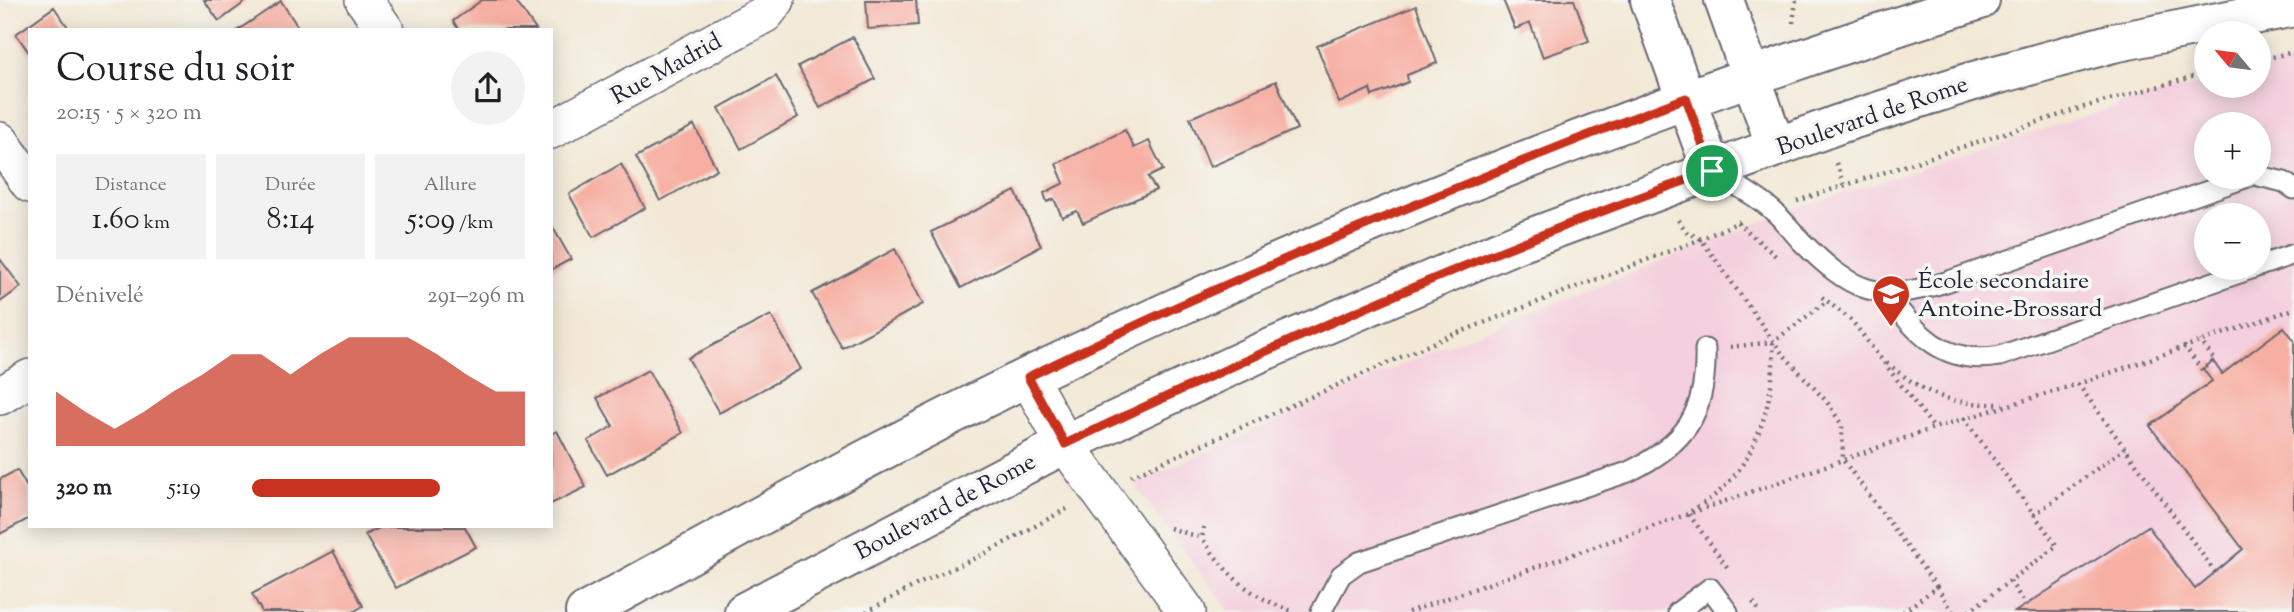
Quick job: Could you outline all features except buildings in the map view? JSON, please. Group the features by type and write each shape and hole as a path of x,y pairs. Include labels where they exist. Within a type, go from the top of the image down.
{"main road":[{"path":"1650,0 1712,171"},
{"path":"1724,0 1776,147"},
{"path":"585,612 1028,377 1147,320 1310,248 1686,98 1980,0"},
{"name":"Boulevard de Rome","path":"744,612 1065,444 1257,354 1522,241 1912,100 2070,53 2294,7"}],"street":[{"path":"364,0 384,28"},
{"name":"Rue Madrid","path":"553,129 765,14 776,0"},
{"path":"0,141 28,181"},
{"path":"1028,377 1065,444 1187,612"},
{"path":"0,396 28,379"}],"lane":[{"path":"1712,171 1771,209 1821,261 1843,278 1862,287 1885,292 1917,291 1946,282 2213,189"},
{"path":"2271,179 2284,182 2294,189"},
{"path":"2271,262 2294,254"},
{"path":"1885,292 1907,320 1927,339 1948,352 1966,358 1982,359 2000,356 2219,280"},
{"path":"1321,612 1341,575 1359,562 1628,472 1667,449 1695,416 1703,394 1705,349"},
{"path":"1678,612 1710,588 1728,612"}],"path":[{"path":"1793,23 1796,0"},
{"path":"2272,57 2294,52"},
{"path":"1795,201 2084,107 2194,77"},
{"path":"1833,158 1844,185"},
{"path":"1675,216 1687,232 1700,239 1773,342 1827,402 1842,425 1843,460 1953,612"},
{"path":"1126,478 1443,339 1749,218"},
{"path":"1737,222 1787,266"},
{"path":"1817,292 1852,321 1934,428"},
{"path":"1705,349 1773,342 1827,301"},
{"path":"1408,612 1934,428 2078,384 2294,309"},
{"path":"2184,346 2202,370 2215,359 2200,341"},
{"path":"1688,513 1717,494 1735,474 1749,452 1763,420 1773,381 1773,342"},
{"path":"1879,356 1924,391 1975,404 2011,404"},
{"path":"2078,384 2215,572"},
{"path":"1964,418 2057,547 1968,612"},
{"path":"2034,515 2125,448"},
{"path":"866,612 916,585 986,553 1071,506"},
{"path":"1161,526 1202,538 1223,569 1244,588 1294,612"},
{"path":"1202,538 1204,527"},
{"path":"2010,581 2025,604"},
{"path":"1903,612 1937,587"}],"shaded area":[{"name":"École secondaire Antoine-Brossard","path":"2294,60 2294,612 1230,612 1134,484 1428,353 1796,208 2124,104 2194,85 2194,98 2272,98 2272,66"}],"place":[{"name":"École secondaire Antoine-Brossard","path":"1891,328"}],"route":[{"path":"1686,98 1712,171 1454,269 1257,354 1065,444 1028,377 1147,320 1310,248 1686,98"}]}
